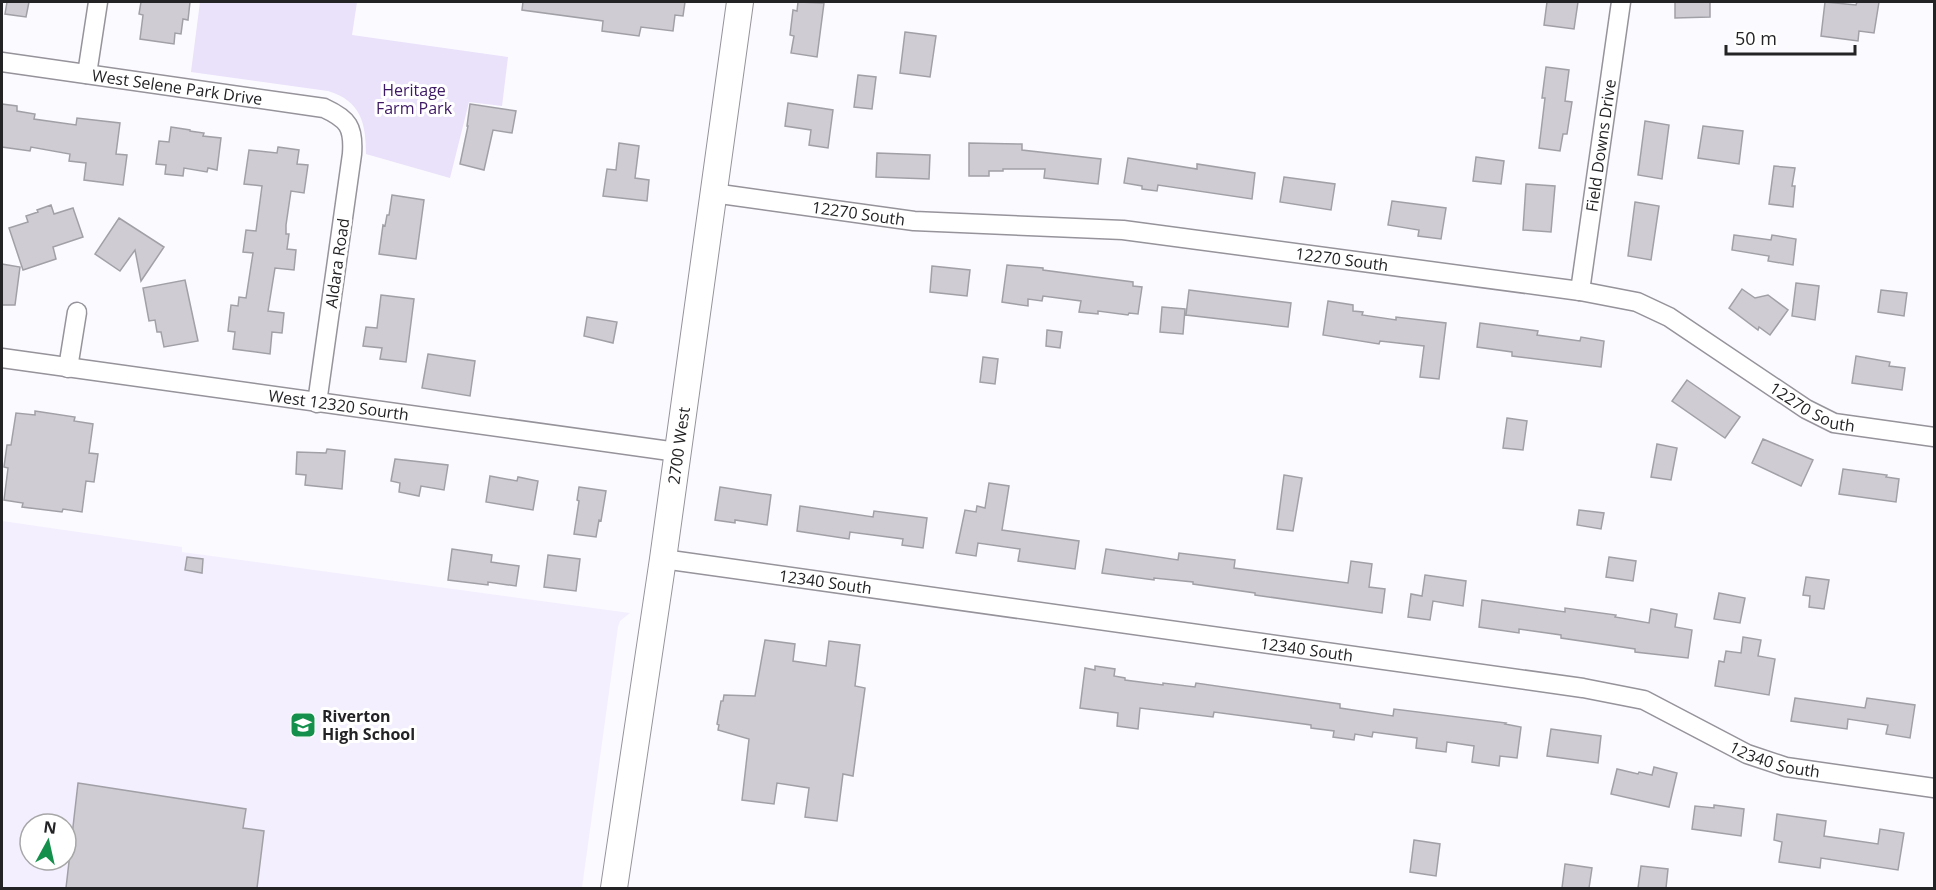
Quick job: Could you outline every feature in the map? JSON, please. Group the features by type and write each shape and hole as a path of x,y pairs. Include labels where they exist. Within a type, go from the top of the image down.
{"main road":[{"name":"2700 West","path":"614,888 663,559 740,2"}],"street":[{"path":"87,74 98,2"},
{"name":"Field Downs Drive","path":"1580,291 1621,2"},
{"name":"West Selene Park Drive","path":"2,62 324,108 339,114 348,124"},
{"name":"Aldara Road","path":"317,403 352,154 353,137 348,124"},
{"name":"12270 South","path":"713,193 914,221 1123,230 1580,291 1637,302 1669,317 1806,409 1834,423 1935,437"},
{"path":"68,368 77,312"},
{"name":"West 12320 Sourth","path":"2,358 677,452"},
{"name":"12340 South","path":"663,559 1583,688 1644,700 1747,754 1786,767 1935,788"}],"shaded area":[{"name":"Riverton High School","path":"2,521 182,547 182,552 630,613 620,621 618,627 582,888 2,888"}],"green space":[{"name":"Heritage Farm Park","path":"200,2 357,2 352,35 508,57 502,106 469,102 450,178 366,154 363,123 355,107 339,95 328,91 191,72"}],"building":[{"path":"7,2 29,2 26,17 5,14"},
{"path":"141,2 190,2 188,20 183,19 181,34 175,33 174,44 140,39 143,15 139,14"},
{"path":"523,2 685,2 683,16 675,15 673,31 641,27 639,36 602,31 603,21 522,10"},
{"path":"798,2 824,3 817,57 791,53 794,36 790,35 793,10 797,11"},
{"path":"1547,2 1578,2 1574,29 1544,25"},
{"path":"1675,2 1710,2 1710,17 1675,18"},
{"path":"1825,2 1856,5 1857,2 1879,2 1874,33 1859,31 1858,41 1821,36"},
{"path":"905,32 936,36 930,77 900,73"},
{"path":"1546,67 1569,70 1565,101 1572,102 1567,134 1563,134 1560,151 1539,148"},
{"path":"858,75 876,77 872,109 854,107"},
{"path":"788,103 833,110 828,148 809,145 811,130 785,126"},
{"path":"2,104 17,106 17,111 35,114 34,119 76,125 77,118 120,123 116,154 127,155 123,185 84,180 86,163 69,161 70,154 31,147 30,151 2,147"},
{"path":"470,104 516,111 512,133 493,130 484,170 460,164"},
{"path":"1645,121 1669,125 1662,179 1638,175"},
{"path":"1703,126 1743,131 1739,164 1698,158"},
{"path":"171,127 204,133 203,136 221,138 217,170 208,168 207,172 184,168 183,176 165,174 166,165 156,164 159,141 169,142"},
{"path":"619,143 639,146 635,178 649,180 647,201 603,196 607,169 616,170"},
{"path":"969,143 1022,144 1022,150 1101,159 1098,184 1044,178 1045,169 1003,169 1003,171 989,171 989,176 969,176"},
{"path":"278,147 299,150 297,164 308,165 304,193 291,191 286,225 286,234 289,234 287,249 296,250 294,270 275,268 268,311 284,313 282,333 272,332 270,354 233,349 235,332 228,331 231,305 238,306 239,297 246,298 253,253 243,252 246,230 256,231 262,186 244,184 249,150 277,153"},
{"path":"877,153 930,155 929,179 876,177"},
{"path":"1476,157 1504,161 1501,184 1473,181"},
{"path":"1128,158 1197,169 1197,164 1255,173 1252,199 1158,185 1157,191 1142,189 1142,186 1124,183"},
{"path":"1774,166 1795,168 1792,186 1795,186 1793,207 1769,204"},
{"path":"1284,177 1335,184 1331,210 1280,202"},
{"path":"1526,184 1555,186 1551,232 1523,230"},
{"path":"392,195 424,200 416,259 379,254 383,225 385,226 387,215 389,215"},
{"path":"1392,201 1446,208 1441,239 1418,236 1419,230 1388,225"},
{"path":"1635,202 1659,206 1651,260 1628,256"},
{"path":"51,205 54,214 73,208 83,237 53,247 56,259 23,270 9,228 28,222 26,216"},
{"path":"119,218 164,247 141,281 135,250 120,271 95,254"},
{"path":"1734,235 1771,240 1772,235 1796,239 1793,265 1768,261 1769,256 1732,250"},
{"path":"2,264 20,267 15,305 2,305"},
{"path":"1007,265 1043,268 1043,270 1133,282 1133,286 1142,287 1138,314 1079,312 1081,301 1043,296 1042,301 1028,299 1028,306 1002,302"},
{"path":"932,266 970,270 967,296 930,292"},
{"path":"185,280 198,341 164,347 161,332 157,332 155,320 149,321 143,288"},
{"path":"1796,283 1819,286 1815,320 1792,316"},
{"path":"1742,289 1755,298 1768,295 1788,310 1770,335 1759,327 1758,330 1729,308"},
{"path":"1189,290 1291,303 1288,327 1186,315"},
{"path":"1881,290 1907,293 1904,316 1878,312"},
{"path":"381,295 414,299 406,362 380,359 382,348 363,346 366,327 377,328"},
{"path":"1328,301 1353,305 1353,311 1363,312 1362,315 1446,323 1439,379 1420,377 1424,346 1380,341 1379,344 1323,335"},
{"path":"1162,307 1185,309 1183,334 1160,332"},
{"path":"587,317 617,322 613,343 584,336"},
{"path":"1480,323 1538,331 1537,335 1580,341 1581,337 1604,341 1601,367 1512,356 1512,352 1477,347"},
{"path":"1047,330 1062,332 1060,348 1046,346"},
{"path":"428,354 475,361 470,396 422,388"},
{"path":"1856,356 1890,362 1889,366 1905,368 1902,390 1852,383"},
{"path":"983,357 998,359 995,384 980,382"},
{"path":"1687,380 1740,417 1725,438 1672,401"},
{"path":"35,411 75,417 74,421 93,424 89,453 98,454 94,482 86,481 82,512 22,507 23,503 4,500 8,468 4,467 7,445 11,445 16,413 35,415"},
{"path":"1507,418 1527,421 1523,450 1503,448"},
{"path":"1763,439 1813,460 1801,486 1752,463"},
{"path":"1657,444 1677,448 1671,480 1651,477"},
{"path":"327,449 345,451 342,489 305,485 306,475 296,474 297,452 326,453"},
{"path":"395,459 448,465 444,490 421,486 419,496 399,492 400,483 391,481"},
{"path":"1843,469 1887,475 1886,477 1899,479 1896,502 1839,494"},
{"path":"1284,475 1302,478 1293,531 1277,529"},
{"path":"490,476 517,481 518,477 538,481 533,510 486,502"},
{"path":"989,483 1009,486 1002,530 1079,541 1075,569 1018,561 1020,549 978,543 976,556 956,553 965,510 976,512 977,506 985,508"},
{"path":"579,487 606,491 596,537 574,534"},
{"path":"720,487 771,495 767,525 735,520 735,523 715,520"},
{"path":"800,506 873,517 874,511 927,518 923,548 902,545 903,539 850,532 849,539 797,531"},
{"path":"1579,510 1604,513 1601,529 1577,525"},
{"path":"452,549 492,555 491,562 519,566 516,586 448,580"},
{"path":"1106,549 1178,560 1179,553 1235,560 1234,568 1348,583 1351,561 1372,564 1369,587 1385,589 1382,613 1255,595 1255,593 1193,584 1193,582 1154,578 1154,580 1102,573"},
{"path":"548,555 580,559 576,591 544,587"},
{"path":"187,557 203,559 202,573 185,570"},
{"path":"1609,557 1636,561 1633,581 1606,577"},
{"path":"1425,575 1466,581 1463,606 1433,601 1430,620 1408,617 1411,594 1422,596"},
{"path":"1806,577 1829,580 1824,609 1809,607 1810,596 1803,595"},
{"path":"1719,593 1745,598 1740,623 1714,619"},
{"path":"1482,600 1565,612 1565,608 1616,615 1615,617 1649,623 1651,609 1677,614 1675,627 1692,630 1688,658 1635,652 1635,649 1561,638 1561,635 1519,629 1519,633 1479,627"},
{"path":"1743,637 1761,640 1758,656 1775,659 1769,695 1715,686 1719,661 1724,662 1726,651 1741,653"},
{"path":"765,640 795,644 793,661 826,666 829,641 860,645 855,686 865,688 853,776 843,774 837,821 805,817 809,788 777,783 774,804 742,800 749,739 718,730 719,725 717,724 724,695 755,696"},
{"path":"1095,666 1115,669 1114,676 1125,678 1125,680 1195,687 1196,683 1340,704 1340,708 1393,716 1394,709 1506,723 1521,727 1517,758 1500,756 1499,766 1472,762 1474,746 1447,742 1446,752 1416,748 1417,738 1373,732 1372,737 1355,734 1354,740 1333,737 1334,731 1311,728 1311,725 1214,712 1213,717 1140,708 1138,729 1117,726 1118,713 1080,708 1085,668 1095,670"},
{"path":"1795,698 1865,708 1867,698 1915,705 1910,738 1886,734 1888,725 1848,719 1847,729 1791,721"},
{"path":"1551,729 1601,736 1598,763 1547,756"},
{"path":"1654,767 1677,773 1669,807 1611,794 1617,769 1652,775"},
{"path":"78,783 246,809 243,828 264,831 257,888 66,888 68,872 78,872 78,812 75,812"},
{"path":"1714,805 1744,809 1741,836 1692,829 1695,806 1714,808"},
{"path":"1777,814 1826,821 1824,836 1878,844 1880,829 1904,833 1898,870 1821,858 1820,868 1779,862 1782,842 1774,840"},
{"path":"1414,840 1440,844 1436,876 1410,872"},
{"path":"1565,864 1592,868 1589,888 1562,888"},
{"path":"1641,866 1668,869 1666,888 1638,888"}],"place":[{"name":"Riverton High School","path":"303,725"}]}
